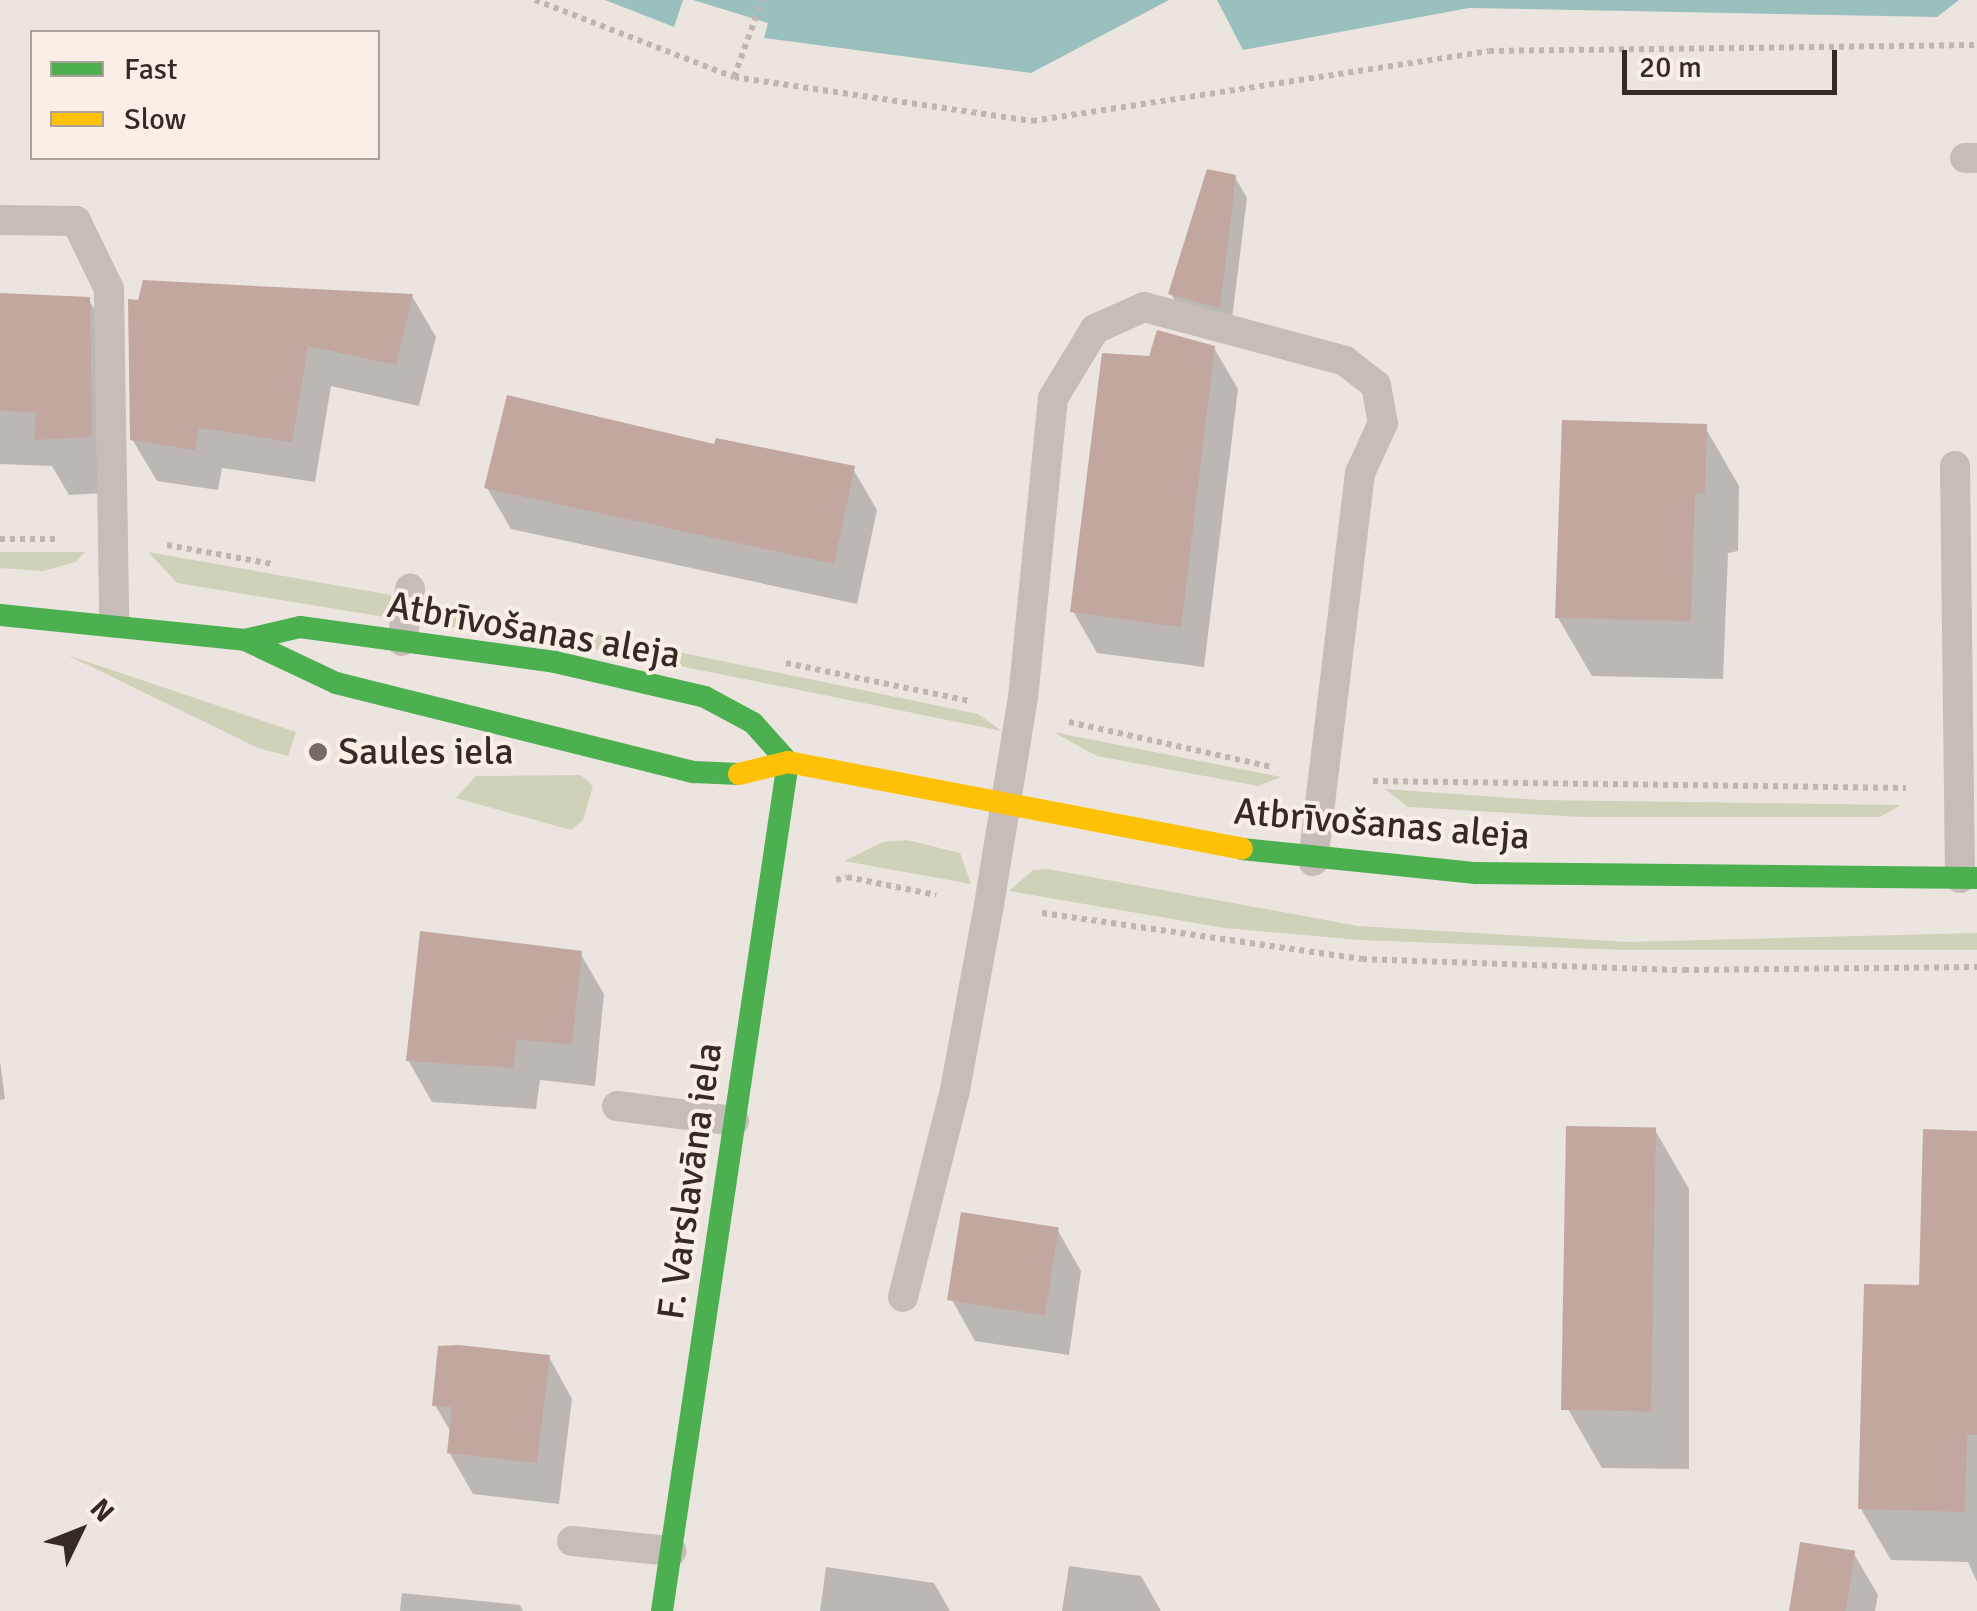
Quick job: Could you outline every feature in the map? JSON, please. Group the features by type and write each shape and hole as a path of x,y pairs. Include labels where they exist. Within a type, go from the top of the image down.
{"main road":[{"name":"Atbrīvošanas aleja","path":"0,614 114,622 245,640 336,684 694,772 744,774 788,762 1005,808 1312,861 1476,873 1968,878"},
{"name":"Atbrīvošanas aleja","path":"245,640 300,627 555,662 705,697 753,724 788,762"},
{"name":"F. Varslavāna iela","path":"662,1611 788,762"}],"lane":[{"path":"2,220 76,221 108,289 114,622"},
{"path":"903,1297 956,1090 990,905 1024,698 1053,398 1095,329 1144,307 1345,360 1376,386 1384,423 1360,473 1312,861"},
{"path":"1954,466 1968,878"},
{"path":"402,640 410,589"},
{"path":"617,1106 734,1121"},
{"path":"572,1541 671,1551"}],"path":[{"path":"535,0 734,77 1032,122 1490,51 1976,44"},
{"path":"734,77 762,0"},
{"path":"819,877 1362,959 1684,970 1977,967"}],"green space":[{"path":"0,552 85,552 76,562 43,571 0,568"},
{"path":"148,552 391,595 391,618 177,583"},
{"path":"427,603 611,637 624,647 620,653 419,622"},
{"path":"664,649 978,714 1002,731 655,661"},
{"path":"67,655 296,732 288,756 258,748"},
{"path":"1053,732 1282,777 1258,786 1097,756"},
{"path":"581,775 593,786 583,820 571,830 456,798 476,776"},
{"path":"1385,789 1540,800 1901,805 1880,817 1580,817 1408,807"},
{"path":"907,840 960,853 971,884 844,861 883,842"},
{"path":"1048,869 1358,926 1627,942 1977,933 1977,950 1625,950 1359,940 1225,928 1009,891 1033,870"}],"water":[{"path":"605,0 683,0 674,27"},
{"path":"693,0 1169,0 1031,73 764,38 768,23"},
{"path":"1217,0 1959,0 1937,17 1469,8 1243,50"}],"building":[{"path":"1207,169 1236,175 1220,308 1168,294"},
{"path":"143,280 413,294 396,365 308,346 292,442 199,428 195,450 130,440 128,299 138,300"},
{"path":"0,293 90,297 92,437 34,440 36,412 0,411"},
{"path":"1157,330 1215,346 1181,627 1070,612 1102,353 1149,356"},
{"path":"507,395 714,444 716,438 855,466 834,564 484,488"},
{"path":"1562,420 1707,424 1705,493 1695,494 1691,621 1555,618"},
{"path":"420,931 582,951 572,1045 517,1039 513,1068 406,1061"},
{"path":"1566,1126 1656,1128 1651,1412 1561,1410"},
{"path":"1923,1129 1977,1131 1977,1435 1967,1435 1965,1512 1858,1509 1864,1284 1919,1285"},
{"path":"961,1212 1059,1227 1045,1315 947,1300"},
{"path":"438,1346 550,1355 537,1463 447,1453 452,1407 432,1406"},
{"path":"1800,1542 1855,1551 1846,1611 1789,1611"}],"traffic: fast":[{"path":"0,615 245,640 336,683 694,772 739,774"},
{"path":"245,640 300,627 555,662 705,697 753,723 788,762"},
{"path":"662,1611 788,762"},
{"path":"1242,849 1476,873 1977,878"}],"traffic: slow":[{"path":"739,774 788,762 1242,849"}],"place":[{"name":"Saules iela","path":"318,752"}]}
